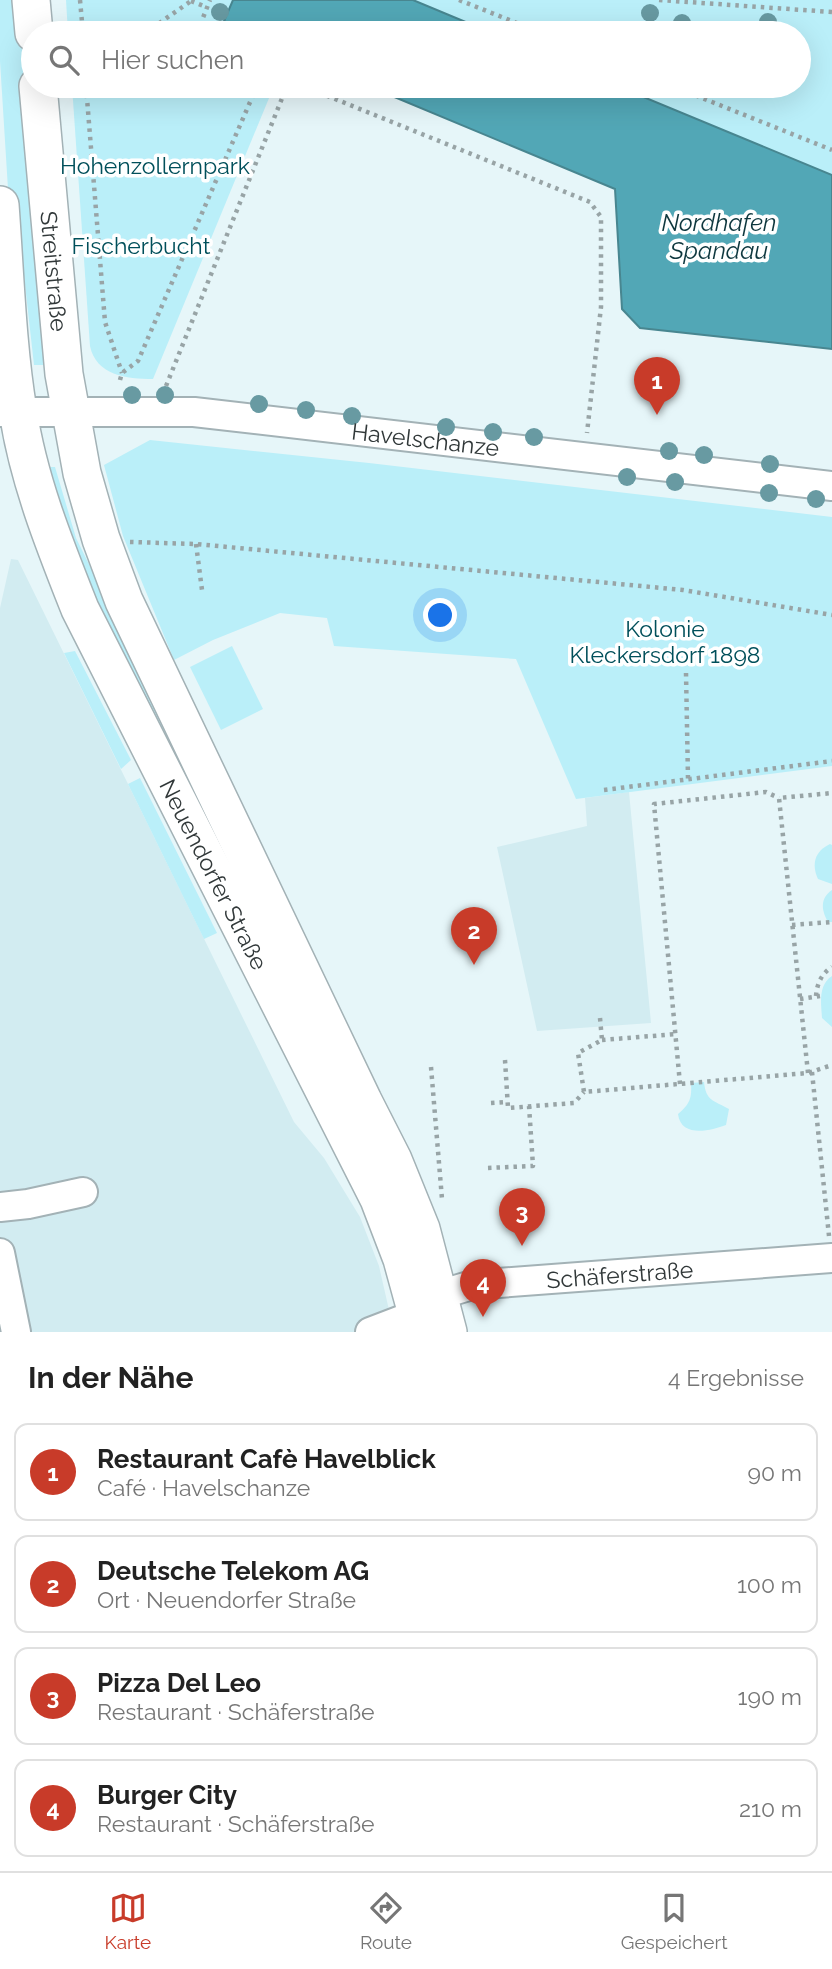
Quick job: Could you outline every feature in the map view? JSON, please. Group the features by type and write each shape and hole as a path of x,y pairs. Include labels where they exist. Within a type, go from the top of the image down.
{"main road":[{"path":"31,0 33,21"},
{"name":"Streitstraße","path":"39,98 64,374 71,414"},
{"path":"0,205 9,412"},
{"name":"Neuendorfer Straße","path":"9,412 80,609 379,1199 426,1313 448,1332"},
{"name":"Neuendorfer Straße","path":"71,414 82,473 124,601 393,1160 421,1229 426,1313"}],"street":[{"name":"Havelschanze","path":"9,412 194,412 832,486"},
{"path":"0,1207 83,1192"},
{"name":"Schäferstraße","path":"370,1332 426,1313 472,1285 831,1249"},
{"path":"0,1253 16,1332"}],"path":[{"path":"80,0 82,21"},
{"path":"201,21 209,0"},
{"path":"459,0 511,21"},
{"path":"659,0 832,12"},
{"path":"162,21 191,1 206,7"},
{"path":"89,98 105,322 122,373 120,380"},
{"path":"122,373 138,361 252,98"},
{"path":"166,386 282,98"},
{"path":"333,98 590,202 601,217 601,307 587,437"},
{"path":"702,98 832,150"},
{"path":"125,542 197,544 670,589 832,615"},
{"path":"197,544 202,590"},
{"path":"685,673 688,779"},
{"path":"604,789 832,761"},
{"path":"680,1084 654,804 766,792 779,799 832,793"},
{"path":"779,799 831,1249"},
{"path":"792,925 832,922"},
{"path":"800,999 818,996 817,985 832,967"},
{"path":"600,1018 602,1040"},
{"path":"584,1092 578,1053 602,1040 677,1034"},
{"path":"505,1060 508,1108 574,1102 584,1092 810,1073 832,1065"},
{"path":"431,1067 442,1206"},
{"path":"491,1103 508,1102"},
{"path":"488,1168 533,1166 529,1106"}],"shaded area":[{"path":"11,559 18,560 294,1122 324,1158 360,1217 379,1266 394,1332 0,1332 0,608"},
{"path":"629,792 651,1023 537,1031 497,847 587,826 585,798"}],"green space":[{"path":"0,0 21,0 21,98 28,98 48,365 34,365 21,249 8,189 0,61"},
{"path":"66,0 233,0 224,21 67,21"},
{"path":"413,0 832,0 832,175 646,98 811,98 811,21 463,21"},
{"name":"Hohenzollernpark","path":"73,98 269,98 153,379 123,376 105,369 93,356 90,346"},
{"name":"Kolonie Kleckersdorf 1898","path":"150,440 832,517 832,766 576,799 516,659 334,646 327,618 280,613 213,640 174,660 123,536 104,465"},
{"path":"42,467 55,467 76,538 260,909 250,917 96,613"},
{"path":"232,646 263,709 221,730 190,667"},
{"path":"75,651 131,760 121,769 64,653"},
{"path":"140,778 217,933 204,939 128,784"},
{"path":"830,844 832,884 818,879 815,868 818,854"},
{"path":"832,890 832,922 828,922 823,904 825,897"},
{"path":"832,976 832,1027 822,1018 821,1000 824,984"},
{"path":"704,1082 709,1097 729,1109 726,1125 690,1130 680,1122 678,1114 689,1100 691,1083"}],"water":[{"path":"233,0 413,0 463,21 224,21"},
{"name":"Nordhafen Spandau","path":"397,98 646,98 832,175 832,349 640,328 622,309 615,189"}],"place":[{"name":"Restaurant Cafè Havelblick","path":"657,415"},
{"name":"Deutsche Telekom AG","path":"474,965"},
{"name":"Pizza Del Leo","path":"522,1246"},
{"name":"Burger City","path":"483,1317"}],"park label":[{"name":"Fischerbucht","path":"141,245"}]}
